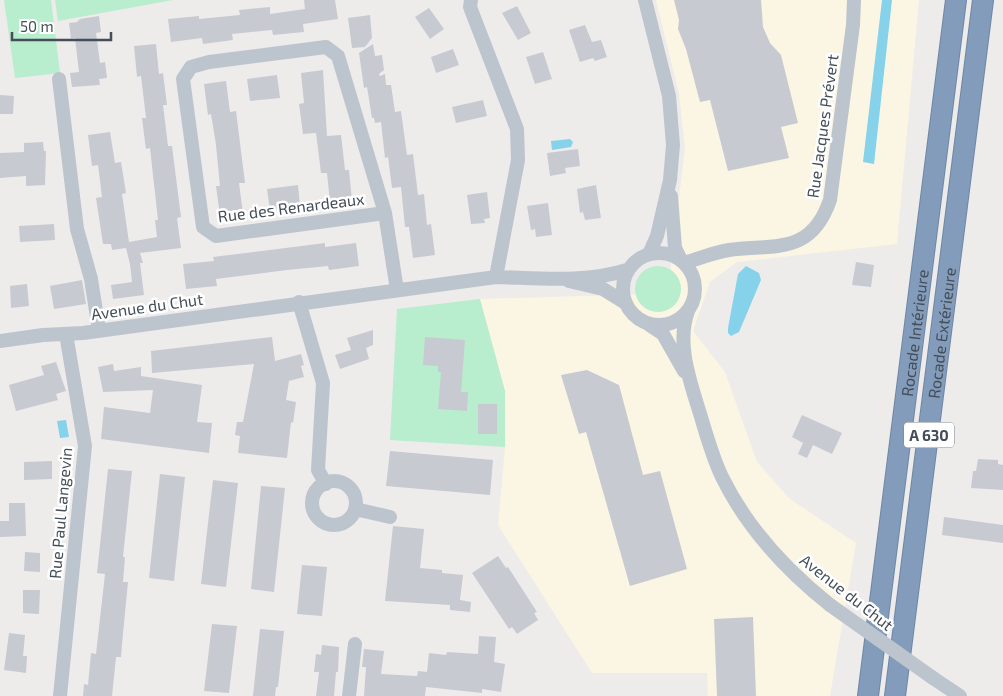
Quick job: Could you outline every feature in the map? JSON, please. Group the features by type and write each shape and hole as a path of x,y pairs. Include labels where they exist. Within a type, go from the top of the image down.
{"highway":[{"name":"Rocade Intérieure","path":"868,696 956,0"},
{"name":"Rocade Extérieure","path":"895,696 983,0"}],"street":[{"path":"470,0 470,7 517,129 518,160 496,278"},
{"path":"645,0 669,96 673,145 670,180 657,236 649,254"},
{"name":"Rue Jacques Prévert","path":"682,261 708,257 730,250 771,247 798,241 813,231 825,215 830,200 853,24 854,0"},
{"name":"Rue des Renardeaux","path":"385,213 216,236 203,226 183,78 191,67 208,62 326,47 338,56 385,213 397,290"},
{"path":"59,79 77,229 91,279 99,330"},
{"path":"670,180 675,248 691,272 695,283"},
{"path":"682,261 666,254 649,254 638,258 627,270 622,282 624,302 638,319 648,324 670,324 688,311 693,303 695,283 708,257"},
{"name":"Avenue du Chut","path":"0,340 99,330 299,302 496,278 559,278 616,274 627,270"},
{"name":"Avenue du Chut","path":"559,278 603,289 624,302"},
{"path":"299,302 323,383 318,470 326,484"},
{"name":"Avenue du Chut","path":"688,311 683,324 690,383 712,450 733,496 751,524 783,564 830,605 960,696"},
{"name":"Avenue du Chut","path":"648,324 663,334 690,383"},
{"name":"Rue Paul Langevin","path":"60,696 85,446 66,334"},
{"path":"333,481 346,484 355,495 355,509 347,520 340,524 333,524 320,519 313,506 313,499 320,486 333,481"},
{"path":"355,509 390,517"},
{"path":"349,696 355,644"}],"shaded area":[{"path":"656,0 919,0 897,244 737,262 710,282 693,331 725,372 757,462 790,499 856,543 830,696 708,696 707,673 592,673 498,525 505,447 505,391 480,299 646,294 669,280 685,148 679,94"}],"green space":[{"path":"4,0 51,0 60,73 15,78"},
{"path":"55,0 173,0 58,21"},
{"path":"653,266 663,266 677,276 681,289 677,302 671,308 663,312 653,312 639,302 635,294 635,284 645,270"},
{"path":"480,299 505,391 505,447 390,440 397,309"}],"water":[{"path":"882,0 892,0 874,164 863,162"},
{"path":"570,139 573,142 571,147 552,150 551,141"},
{"path":"746,266 759,273 761,280 739,332 731,336 728,333 728,328 738,274"},
{"path":"66,420 69,437 60,438 57,421"}],"building":[{"path":"304,0 335,0 338,19 303,24 304,32 273,35 272,30 232,34 233,40 203,44 202,38 171,42 168,19 199,16 199,19 240,15 239,10 270,7 270,14 305,9"},
{"path":"674,0 761,0 763,27 770,43 781,55 798,123 781,127 789,158 728,171 710,100 700,102 686,49 678,29 679,20"},
{"path":"517,6 531,33 518,40 502,13"},
{"path":"429,8 444,29 430,39 415,17"},
{"path":"370,15 372,38 365,47 352,48 348,18"},
{"path":"99,16 101,32 96,33 100,63 105,62 107,78 99,79 100,85 72,87 70,73 79,72 75,38 71,39 69,23"},
{"path":"585,25 592,42 601,40 607,57 595,61 593,58 580,62 569,30"},
{"path":"156,44 159,74 163,73 167,105 163,105 168,146 172,146 181,217 177,218 181,248 140,253 143,263 140,263 144,295 113,299 111,285 132,282 130,264 126,248 112,250 111,244 103,244 96,198 102,197 98,165 92,166 88,135 110,132 115,163 121,162 126,193 122,194 129,242 157,237 155,220 158,220 150,148 146,149 142,118 146,118 141,76 137,77 134,46"},
{"path":"373,44 375,56 382,55 384,70 379,74 380,76 385,74 386,85 391,85 395,112 401,111 407,155 413,154 418,195 424,194 427,225 431,224 435,255 413,258 409,227 405,227 401,187 392,188 388,157 385,158 381,122 375,123 374,118 372,118 367,87 364,88 359,53"},
{"path":"453,49 459,65 436,73 431,57"},
{"path":"543,52 552,79 535,84 526,57"},
{"path":"323,70 327,136 341,135 345,170 349,170 352,200 330,203 327,173 321,173 316,133 303,134 299,104 304,103 301,73"},
{"path":"277,75 280,98 250,101 247,79"},
{"path":"226,81 230,112 236,111 245,183 239,183 243,214 220,216 216,186 220,186 216,145 211,114 208,115 204,84"},
{"path":"0,95 14,96 13,114 0,114"},
{"path":"483,100 487,116 456,123 452,107"},
{"path":"43,142 44,151 46,151 45,185 26,186 26,176 0,178 0,153 24,152 24,143"},
{"path":"578,149 580,166 565,168 566,173 550,176 547,153"},
{"path":"298,185 300,206 270,210 267,189"},
{"path":"596,185 601,218 585,220 583,212 580,213 577,189"},
{"path":"487,192 490,218 484,219 485,223 471,224 467,195"},
{"path":"548,203 552,235 536,237 535,229 531,230 527,206"},
{"path":"54,224 55,240 20,242 19,226"},
{"path":"325,243 325,247 356,243 359,266 329,270 328,266 216,279 217,286 186,289 183,264 214,261 213,257"},
{"path":"856,262 874,265 871,287 852,285"},
{"path":"82,280 86,304 54,309 50,286"},
{"path":"27,284 29,306 11,308 10,286"},
{"path":"373,330 373,345 366,348 369,359 340,369 335,355 351,350 347,338"},
{"path":"272,337 275,361 301,354 304,365 301,366 304,377 289,381 286,400 296,402 293,423 291,422 287,458 238,453 240,436 235,435 237,422 243,422 254,364 152,373 151,351"},
{"path":"425,337 465,340 461,392 468,392 467,411 438,409 441,372 438,372 438,366 423,365"},
{"path":"56,362 66,391 56,394 58,400 16,411 9,385 44,375 41,366"},
{"path":"113,364 114,371 141,367 141,376 202,385 197,422 212,423 209,453 101,439 104,407 150,413 153,390 103,392 98,367"},
{"path":"587,370 619,385 643,475 660,471 687,569 630,586 586,432 579,434 561,375"},
{"path":"478,404 497,404 497,434 478,434"},
{"path":"802,415 842,433 832,454 813,445 807,458 798,454 803,443 792,437"},
{"path":"390,451 493,460 490,495 386,486"},
{"path":"978,459 998,460 998,464 1003,465 1003,490 971,488 973,471 976,471"},
{"path":"52,461 52,479 24,480 24,462"},
{"path":"108,469 132,471 123,557 125,557 123,582 128,582 121,657 116,657 112,696 83,696 84,684 88,685 91,653 96,654 105,574 97,573"},
{"path":"160,474 185,477 174,581 149,578"},
{"path":"213,480 238,483 226,587 201,584"},
{"path":"261,486 285,488 274,592 251,589"},
{"path":"9,503 25,503 26,536 0,537 0,521 9,521"},
{"path":"944,517 1003,525 1003,543 942,535"},
{"path":"393,526 424,529 420,568 442,570 442,573 463,575 460,600 471,602 470,612 450,610 450,605 385,601"},
{"path":"25,552 40,553 40,572 24,571"},
{"path":"498,556 506,568 508,567 537,612 534,613 538,620 517,634 512,627 509,629 472,573"},
{"path":"302,565 327,567 322,616 297,614"},
{"path":"23,590 40,590 39,614 23,613"},
{"path":"753,617 756,696 717,696 714,619"},
{"path":"212,624 237,626 229,693 204,691"},
{"path":"260,629 284,631 278,687 276,687 275,696 253,696"},
{"path":"9,633 25,635 23,656 27,656 26,673 4,670"},
{"path":"479,636 496,637 494,662 505,664 501,692 482,689 482,693 426,687 425,696 364,696 366,667 362,667 364,649 384,651 381,674 417,676 418,671 427,672 429,653 446,655 447,652 478,654"},
{"path":"322,645 339,647 338,672 336,672 334,696 316,696 319,672 314,672 316,654 321,655"}]}
